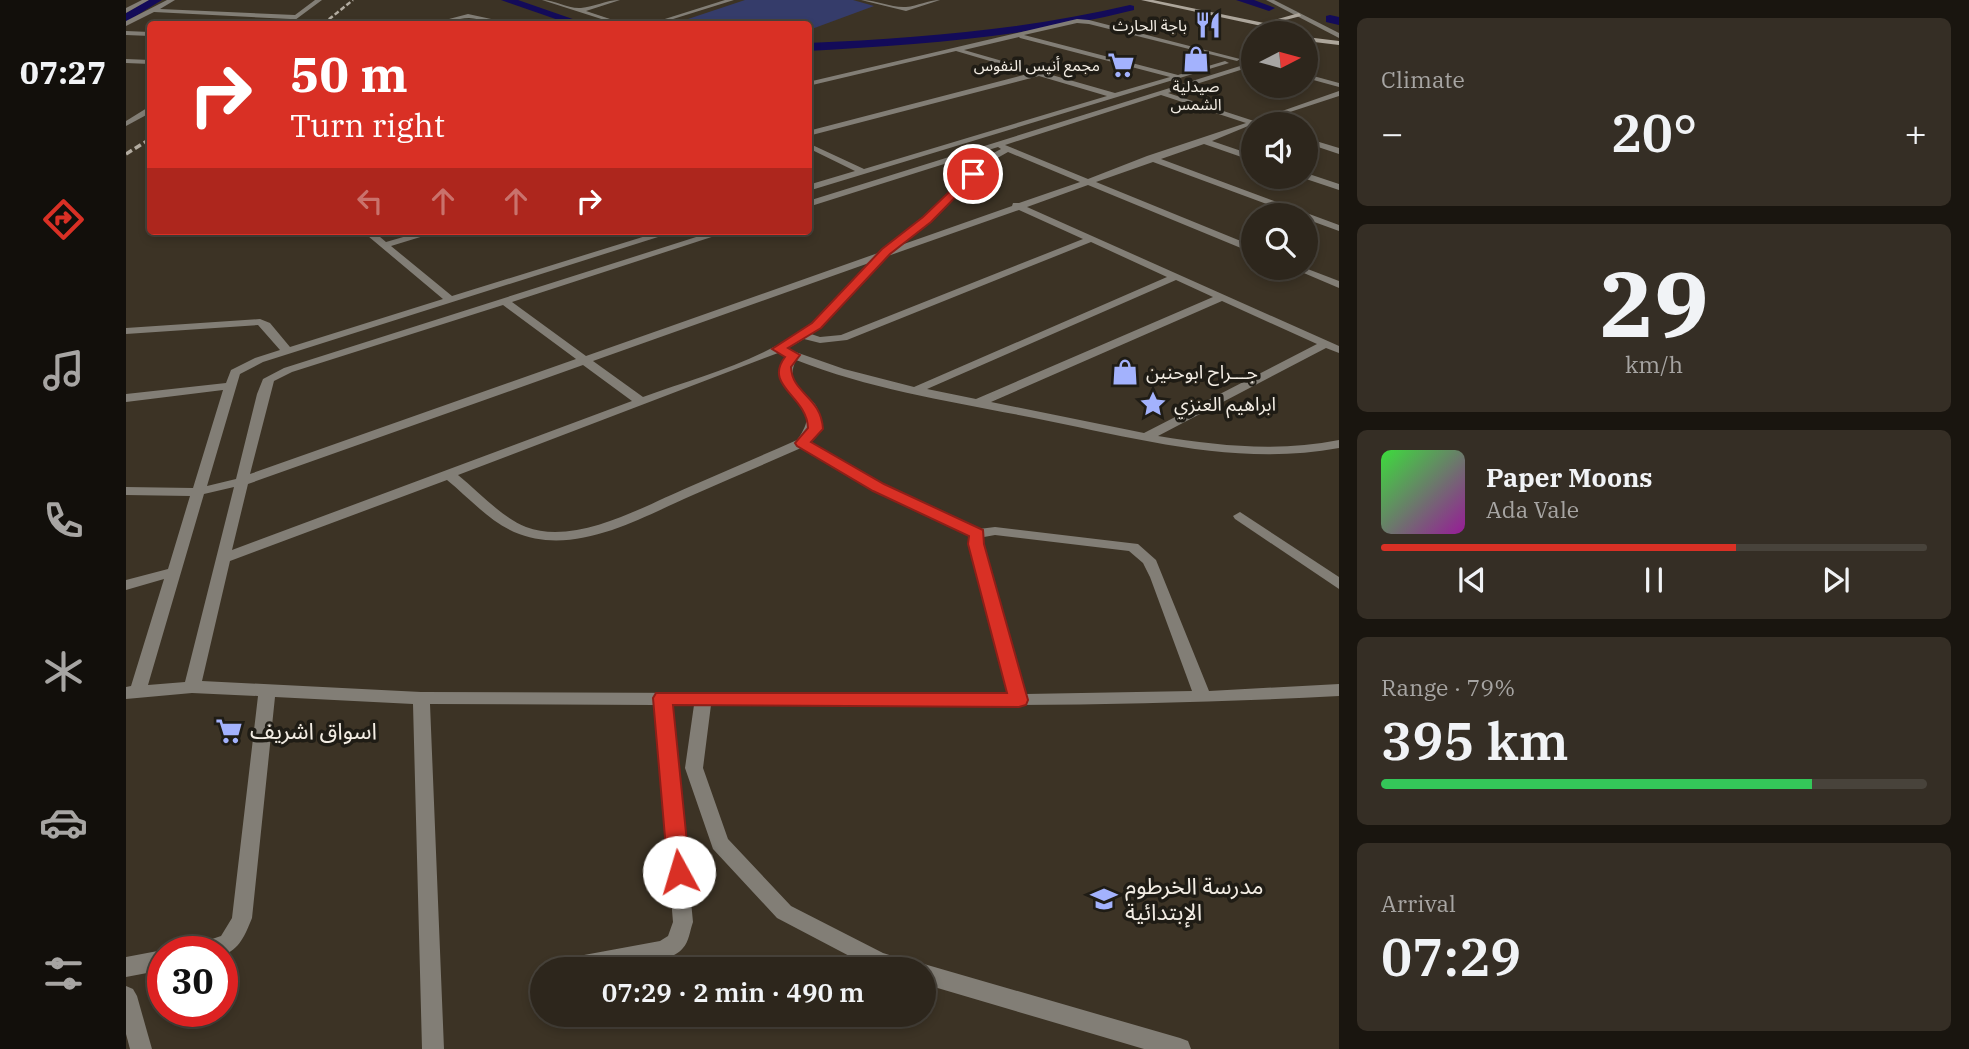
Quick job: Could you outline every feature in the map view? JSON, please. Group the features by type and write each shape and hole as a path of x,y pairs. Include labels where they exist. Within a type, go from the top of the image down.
{"main road":[{"path":"1142,1 1241,24"},
{"path":"1279,21 1299,15"},
{"path":"1318,35 1339,36"},
{"path":"1318,42 1339,45"}],"street":[{"path":"126,10 146,0"},
{"path":"126,24 172,0"},
{"path":"291,21 318,0"},
{"path":"545,0 612,21"},
{"path":"578,11 617,0"},
{"path":"662,21 731,0"},
{"path":"864,0 906,9 937,0"},
{"path":"1269,0 1339,36"},
{"path":"152,10 297,17"},
{"path":"446,21 468,16 491,21"},
{"path":"812,83 1077,22 1089,22 1237,59"},
{"path":"126,33 147,34"},
{"path":"1017,36 1178,77"},
{"path":"957,50 1116,96"},
{"path":"812,187 1241,58"},
{"path":"126,61 147,62"},
{"path":"812,203 1003,147 1241,68"},
{"path":"812,133 1037,74"},
{"path":"1318,79 1339,85"},
{"path":"1161,93 1241,120"},
{"path":"1287,112 1339,93"},
{"path":"126,124 147,112"},
{"path":"126,491 197,492 243,481 1016,205 1241,128"},
{"path":"980,137 1241,245"},
{"path":"1321,145 1339,139"},
{"path":"1202,140 1241,154"},
{"path":"1318,144 1339,151"},
{"path":"812,147 862,171"},
{"path":"225,558 778,349 816,325 886,252 927,219 1003,147"},
{"path":"1150,158 1270,203"},
{"path":"1318,180 1339,187"},
{"path":"1016,205 1339,350"},
{"path":"1318,221 1339,228"},
{"path":"372,235 450,300"},
{"path":"384,245 420,235"},
{"path":"659,235 287,351 235,372 173,572 132,691 192,687 421,698 1019,700 1203,697 1339,690"},
{"path":"192,687 263,394 269,379 288,370 713,235"},
{"path":"803,335 820,340 843,338 1091,239"},
{"path":"1318,276 1339,285"},
{"path":"918,389 1175,277"},
{"path":"978,403 1220,298"},
{"path":"505,302 641,402"},
{"path":"126,331 260,322 266,325 287,351"},
{"path":"1146,437 1326,344"},
{"path":"778,349 841,371 978,403 1146,437 1258,452 1335,448"},
{"path":"448,474 519,530 550,536 593,531 612,525 802,443 816,429 816,421 815,413 790,384 785,373 785,367 793,355"},
{"path":"126,398 231,386"},
{"path":"802,443 878,488 977,534 995,531 1133,547 1149,560 1157,576 1203,697"},
{"path":"1240,516 1339,584"},
{"path":"977,534 976,544 1019,700"},
{"path":"126,585 173,572"},
{"path":"233,936 242,918 267,691"},
{"path":"421,698 433,1049"},
{"path":"627,957 664,950 676,942 683,922 663,698"},
{"path":"703,699 694,768 720,843 784,912 871,957"},
{"path":"126,967 147,963"},
{"path":"936,978 1180,1049"},
{"path":"126,996 141,1049"}],"shaded area":[{"path":"745,0 853,0 874,6 812,29 812,21 685,20"}],"waterway":[{"path":"126,18 156,0"},
{"path":"507,0 572,21"},
{"path":"1242,0 1269,8"},
{"path":"812,47 970,36 1051,25 1130,8"},
{"path":"1330,19 1339,21"}],"railway":[{"path":"327,21 353,0"},
{"path":"126,154 147,141"}],"place":[{"name":"باجة الحارث","path":"1208,25"},
{"name":"صيدلية الشمس","path":"1196,59"},
{"name":"مجمع أنيس النفوس","path":"1121,65"},
{"name":"جـــراح ابوحنين","path":"1125,372"},
{"name":"ابراهيم العنزي","path":"1153,404"},
{"name":"اسواق اشريف","path":"229,731"},
{"name":"مدرسة الخرطوم الإبتدائية","path":"1104,899"}],"route":[{"path":"679,872 663,698 1019,700 976,544 977,534 878,488 802,443 816,429 815,413 790,384 785,373 785,367 793,355 778,349 816,325 870,267 927,219 973,174"}]}
